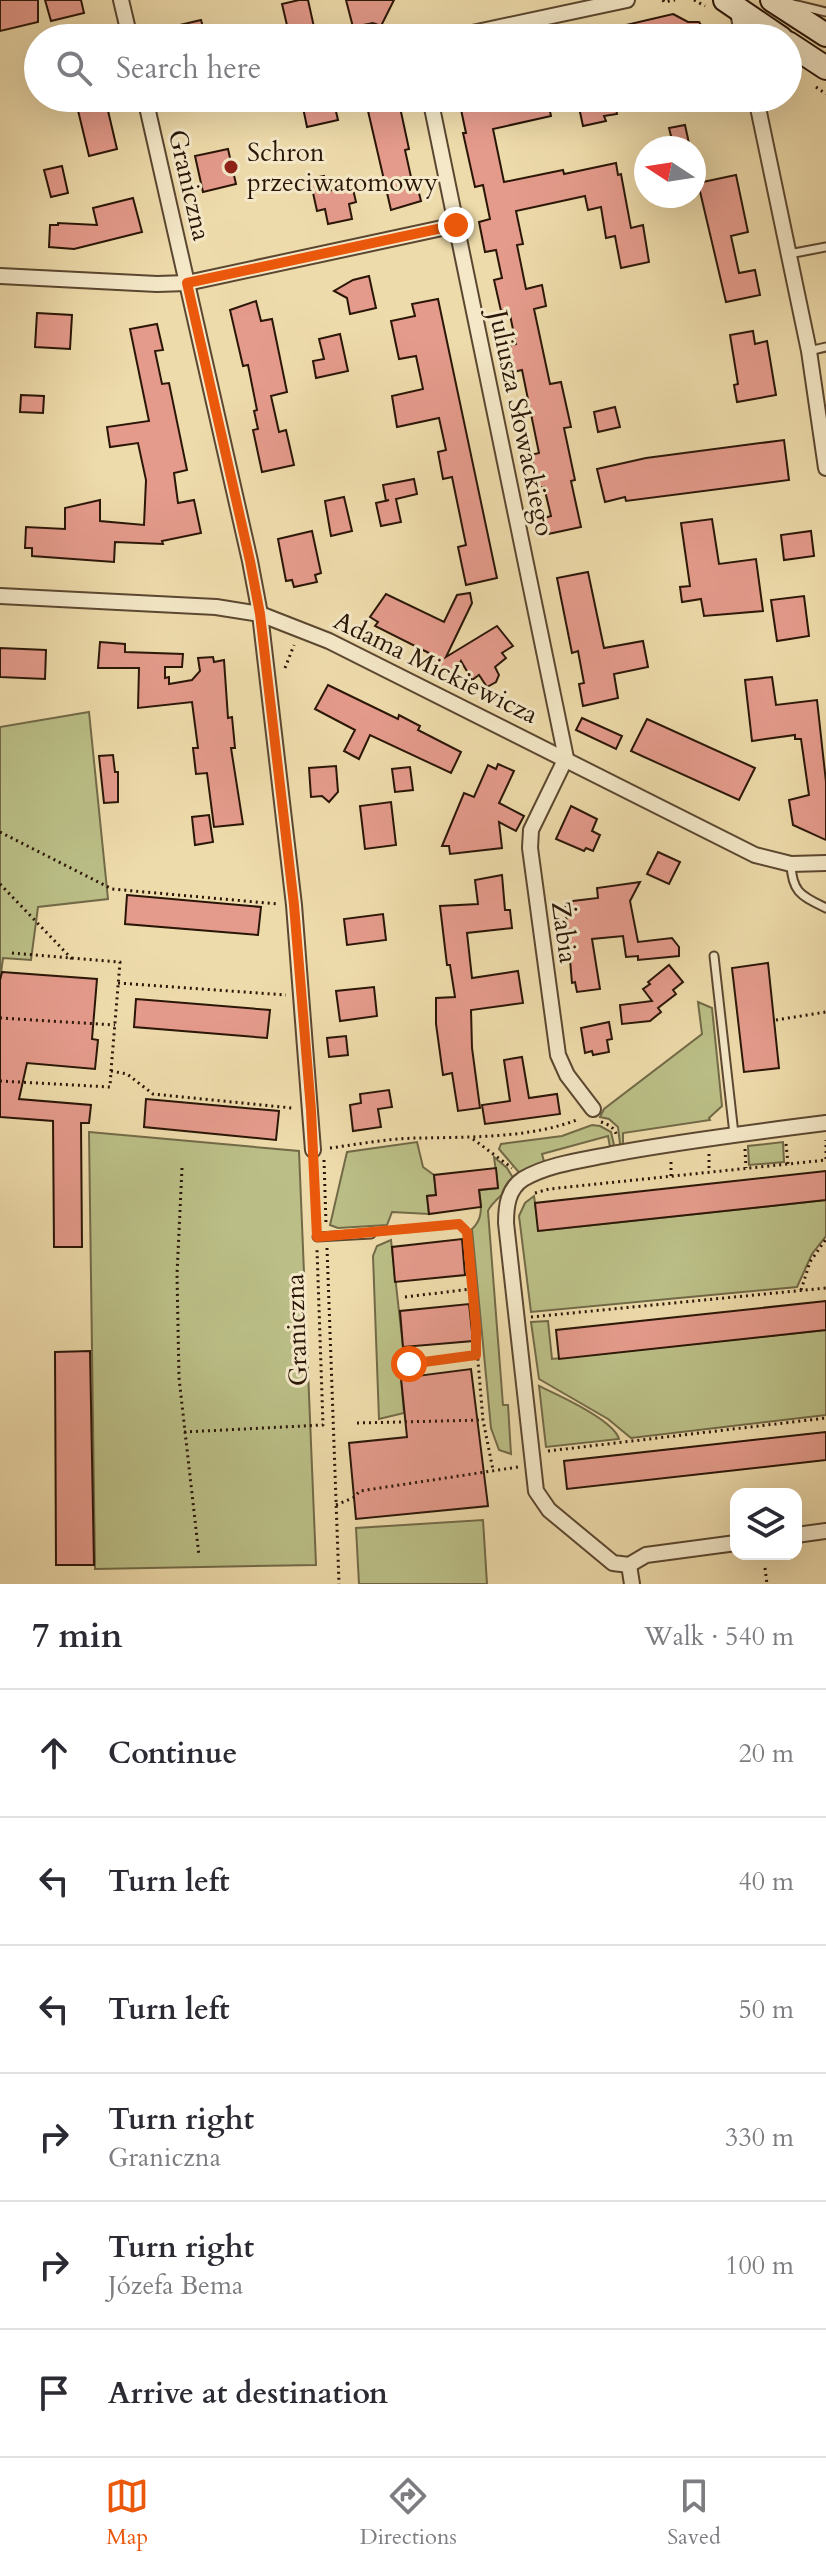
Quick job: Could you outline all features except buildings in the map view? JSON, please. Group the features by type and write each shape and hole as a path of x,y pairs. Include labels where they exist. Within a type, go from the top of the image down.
{"main road":[{"path":"775,0 826,35"},
{"path":"732,3 761,24"},
{"path":"802,52 826,68"}],"street":[{"path":"121,0 127,24"},
{"path":"515,24 627,0"},
{"path":"732,3 739,24"},
{"name":"Graniczna","path":"148,112 260,614 294,905 313,1150"},
{"name":"Juliusza Słowackiego","path":"433,112 566,758"},
{"path":"759,112 809,351 826,468"},
{"path":"0,276 187,283 456,225"},
{"name":"Adama Mickiewicza","path":"0,596 216,607 260,614 329,641 755,855 791,864 826,863"},
{"name":"Żabia","path":"566,758 531,830 530,848 558,1055 587,1113"},
{"path":"730,1544 646,1555 629,1565 613,1563 549,1510 536,1491 506,1205 511,1191 521,1180 547,1169 618,1153 734,1134 826,1124"},
{"path":"802,1534 826,1531"},
{"path":"629,1565 632,1584"}],"lane":[{"path":"775,0 826,12"},
{"path":"789,254 826,247"},
{"path":"809,351 826,347"},
{"path":"791,864 791,877 797,890 826,908"},
{"path":"714,956 734,1134"},
{"path":"317,1237 371,1234"}],"path":[{"path":"663,0 675,0"},
{"path":"0,832 112,889 294,905"},
{"path":"0,884 72,959"},
{"path":"0,1081 110,1087 120,962 11,953"},
{"path":"118,983 302,997"},
{"path":"776,1020 826,1012"},
{"path":"0,1018 115,1025"},
{"path":"111,1071 127,1074 153,1094 311,1110"},
{"path":"313,1150 419,1138 471,1138 560,1126 587,1113 610,1124 616,1132 618,1153"},
{"path":"528,1197 549,1189 826,1160 826,1124"},
{"path":"471,1138 508,1164 521,1180"},
{"name":"Graniczna","path":"184,1432 323,1425 313,1150"},
{"path":"182,1168 177,1274 184,1432 199,1556"},
{"path":"371,1234 459,1224 467,1232 483,1420 493,1470"},
{"path":"801,1290 810,1262 826,1239"},
{"path":"529,1317 826,1288"},
{"path":"405,1297 471,1289"},
{"path":"409,1364 476,1355"},
{"path":"545,1451 826,1418"},
{"path":"357,1423 483,1420"},
{"path":"336,1505 353,1498 360,1491 533,1465"},
{"path":"765,1568 767,1584"}],"green space":[{"path":"89,712 108,899 38,907 31,960 3,958 0,980 0,727"},
{"path":"698,1002 712,1008 722,1106 710,1120 623,1133 623,1145 620,1144 618,1127 609,1119 600,1117 604,1109 702,1034"},
{"path":"592,1125 611,1132 614,1145 610,1147 608,1136 542,1154 545,1165 522,1176 499,1149 501,1144 562,1136"},
{"path":"89,1132 299,1151 316,1565 95,1569"},
{"path":"417,1142 423,1167 434,1175 436,1195 427,1196 429,1214 392,1212 387,1225 338,1228 330,1225 347,1152"},
{"path":"783,1142 784,1162 749,1165 748,1146"},
{"path":"494,1157 507,1168 515,1181 488,1211 503,1405 508,1405 511,1454 499,1450 491,1428 472,1229 480,1216 479,1190 498,1188"},
{"path":"534,1196 539,1231 826,1200 826,1236 812,1254 797,1287 531,1312 519,1216 525,1203"},
{"path":"391,1240 403,1347 401,1378 404,1413 379,1419 373,1256 377,1246"},
{"path":"548,1321 552,1359 826,1330 826,1415 631,1438 608,1419 539,1379 531,1322"},
{"path":"539,1386 596,1416 619,1439 546,1447"},
{"path":"483,1520 487,1584 359,1584 356,1528"}],"place":[{"name":"Schron przeciwatomowy","path":"231,167"}],"route":[{"path":"409,1364 476,1355 467,1232 459,1224 317,1237 311,1110 294,905 260,614 187,283 456,225"}]}
